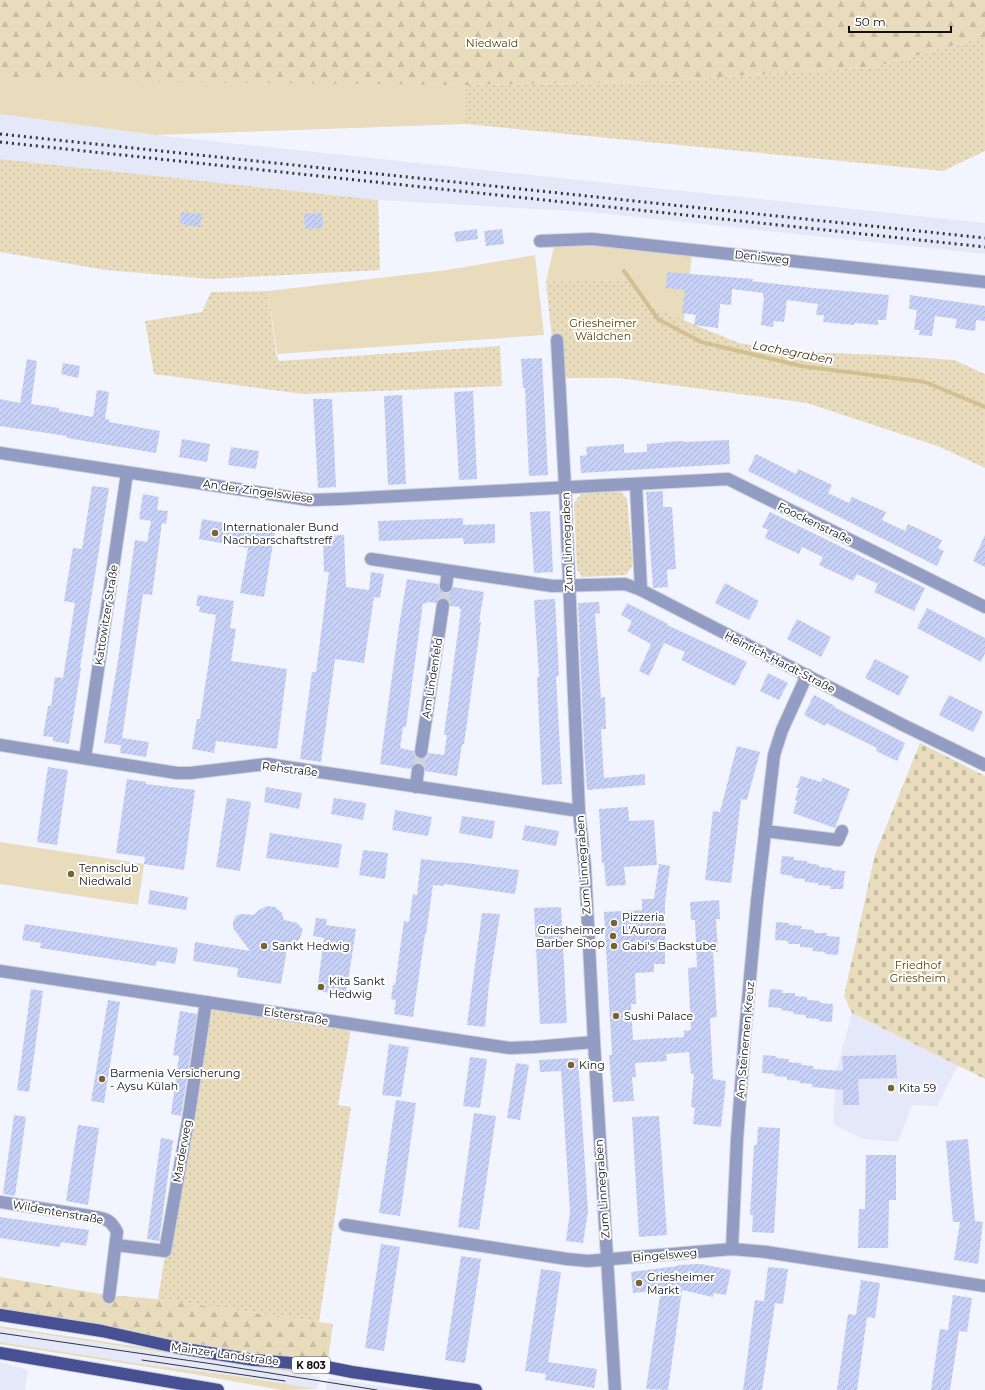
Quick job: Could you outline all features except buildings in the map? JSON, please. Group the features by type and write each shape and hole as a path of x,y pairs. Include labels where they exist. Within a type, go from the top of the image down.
{"main road":[{"name":"Mainzer Landstraße","path":"0,1315 102,1331 187,1349 254,1360 317,1365 352,1372 476,1390"},
{"path":"0,1353 218,1390"}],"street":[{"name":"Denisweg","path":"540,241 600,240 985,282"},
{"name":"Zum Linnegraben","path":"557,340 579,811 584,867 614,1390"},
{"name":"An der Zingelswiese","path":"0,453 309,500 341,500 565,487"},
{"name":"Kattowitzer Straße","path":"85,758 128,473"},
{"name":"Foockenstraße","path":"565,487 728,479 985,607"},
{"path":"636,484 641,590"},
{"path":"371,559 552,586 569,586"},
{"path":"446,586 448,571"},
{"name":"Heinrich-Hardt-Straße","path":"569,586 625,584 641,590 903,726 985,765"},
{"name":"Am Lindenfeld","path":"421,752 443,605"},
{"name":"Am Steinernen Kreuz","path":"732,1249 744,1033 774,755 782,730 807,675"},
{"name":"Rehstraße","path":"0,745 177,773 190,773 255,764 267,764 579,811"},
{"path":"416,787 418,770"},
{"path":"765,831 838,840 842,831"},
{"name":"Elsterstraße","path":"0,971 510,1048 594,1042"},
{"name":"Marderweg","path":"116,1245 165,1251 188,1122 206,1002"},
{"name":"Wildentenstraße","path":"0,1202 105,1219 113,1223 117,1232 109,1298"},
{"name":"Bingelsweg","path":"345,1225 588,1261 732,1249 773,1253 985,1286"}],"shaded area":[{"path":"0,114 155,135 985,223 985,254 588,212 378,200 0,159"},
{"name":"Kita 59","path":"852,1013 958,1065 937,1106 912,1105 898,1142 863,1139 833,1124 836,1072"},
{"path":"0,1328 320,1377 317,1389 229,1375 149,1365 0,1342"},
{"path":"0,1362 28,1370 25,1390 0,1390"},
{"path":"328,1378 407,1390 326,1390"}],"green space":[{"name":"Niedwald","path":"0,0 985,0 985,37 875,67 649,82 466,85 0,79"},
{"path":"985,37 985,151 943,171 466,124 466,85 649,82 875,67"},
{"path":"0,77 466,85 466,124 155,135 0,114"},
{"path":"0,159 378,200 380,270 210,279 106,270 0,252"},
{"path":"625,236 693,248 684,320 642,301 627,280 546,282 554,247"},
{"path":"535,255 544,335 277,354 268,291 447,270"},
{"name":"Griesheimer Wäldchen","path":"627,280 642,301 739,343 797,352 885,355 954,360 985,374 985,468 940,447 807,403 618,378 556,378 546,282"},
{"path":"268,291 276,354 279,361 500,346 502,386 303,394 154,374 145,321 202,312 211,292"},
{"path":"620,491 627,499 633,565 626,575 582,577 577,569 574,503 581,494"},
{"name":"Friedhof Griesheim","path":"920,743 985,776 985,1079 852,1013 844,996 875,854"},
{"name":"Tennisclub Niedwald","path":"0,842 144,864 138,905 0,884"},
{"path":"206,1002 352,1024 338,1105 351,1107 319,1322 158,1299"},
{"path":"0,1277 107,1295 158,1299 333,1324 327,1368 0,1315"},
{"path":"0,1326 213,1358 313,1370 311,1375 0,1328"},
{"path":"0,1342 317,1389 281,1390 193,1374 0,1344"}],"waterway":[{"name":"Lachegraben","path":"624,271 658,319 701,342 801,366 925,382 985,407"}],"tunnel":[{"path":"443,605 446,586"},
{"path":"418,770 421,752"}],"tram line":[{"path":"0,1333 377,1390"},
{"path":"142,1360 285,1381"}],"railway":[{"path":"0,134 985,238"},
{"path":"0,142 985,247"}],"place":[{"name":"Internationaler Bund Nachbarschaftstreff","path":"215,533"},
{"name":"Tennisclub Niedwald","path":"71,874"},
{"name":"Pizzeria L'Aurora","path":"614,923"},
{"name":"Griesheimer Barber Shop","path":"613,936"},
{"name":"Sankt Hedwig","path":"264,946"},
{"name":"Gabi's Backstube","path":"614,946"},
{"name":"Kita Sankt Hedwig","path":"321,987"},
{"name":"Sushi Palace","path":"616,1016"},
{"name":"King","path":"571,1065"},
{"name":"Barmenia Versicherung - Aysu Külah","path":"102,1079"},
{"name":"Kita 59","path":"891,1088"},
{"name":"Griesheimer Markt","path":"639,1283"}]}
